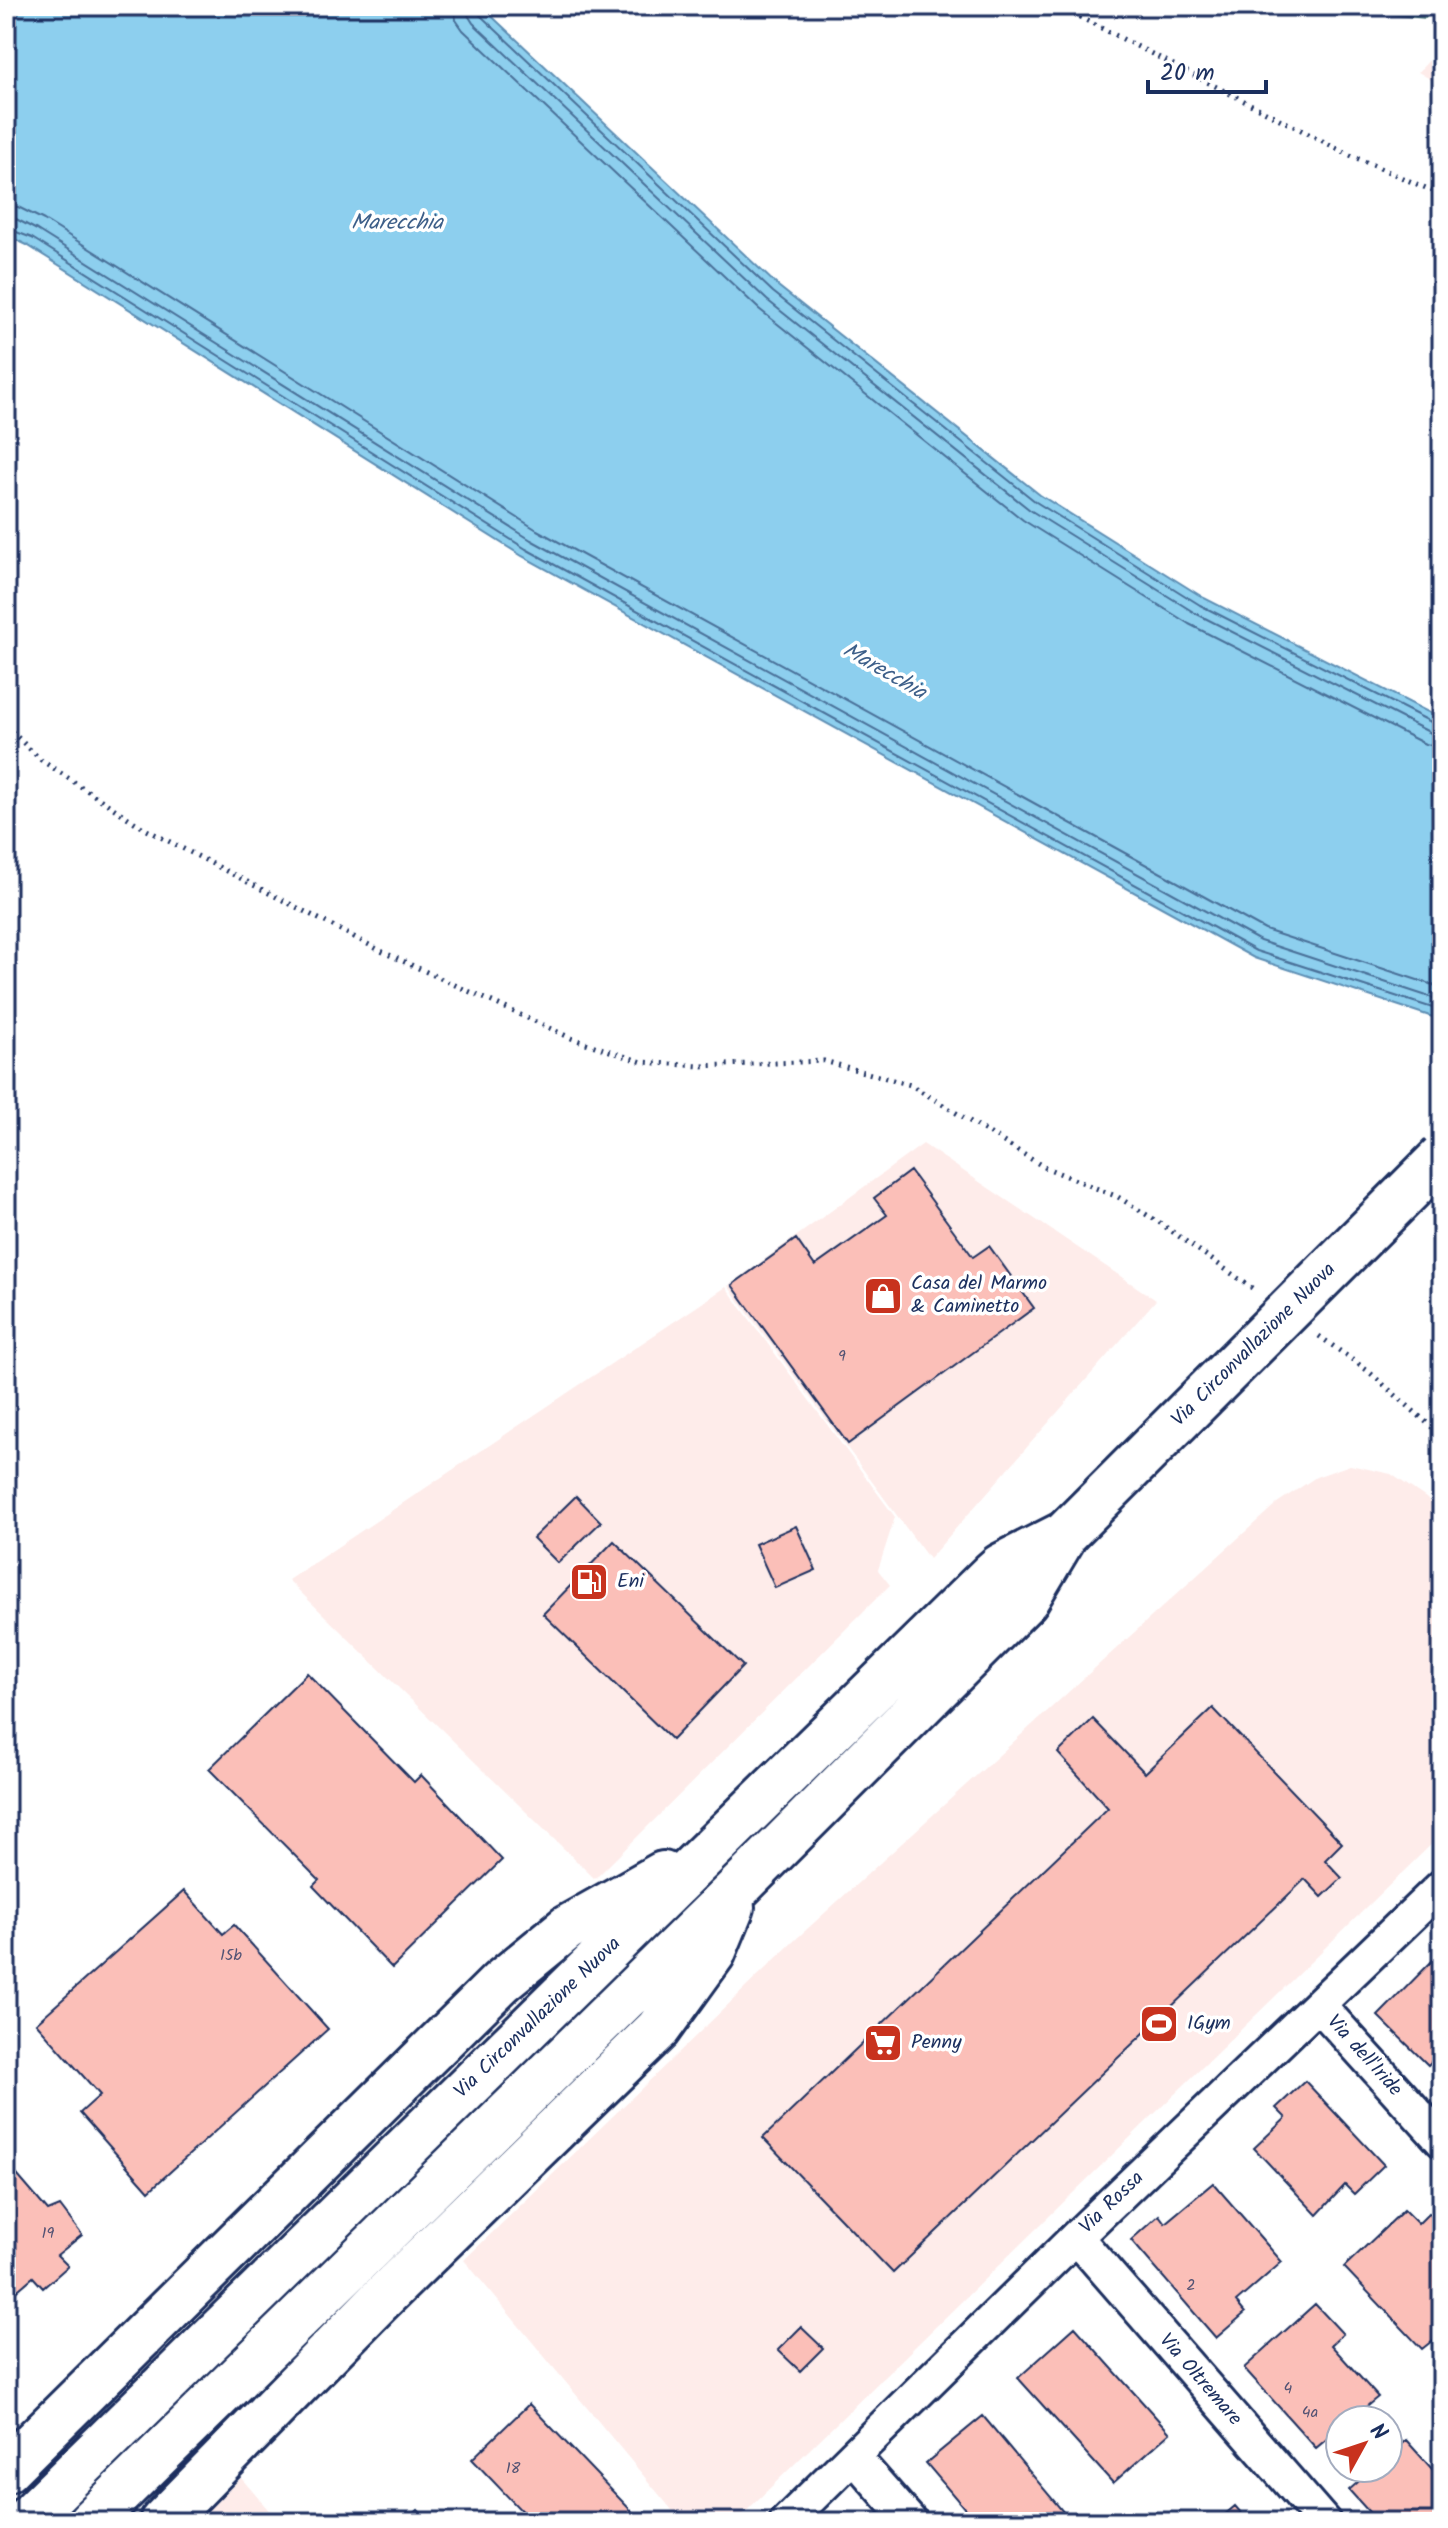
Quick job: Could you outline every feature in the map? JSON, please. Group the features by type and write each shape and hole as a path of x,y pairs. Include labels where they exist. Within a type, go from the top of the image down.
{"main road":[{"name":"Via Circonvallazione Nuova","path":"90,2522 743,1883 1026,1600 1066,1533 1442,1157"},
{"name":"Via Circonvallazione Nuova","path":"24,2522 1001,1566 1066,1533"},
{"path":"6,2470 501,1982 567,1928 717,1843"},
{"path":"162,2522 378,2302 658,2029 713,1953 743,1883"}],"street":[{"name":"Via Rossa","path":"786,2522 1076,2237 1442,1886"},
{"name":"Via dell'Iride","path":"1319,2005 1442,2141"},
{"name":"Via Oltremare","path":"1076,2237 1324,2522"},
{"path":"853,2456 911,2522"}],"path":[{"path":"1058,6 1352,156 1442,195"},
{"path":"6,726 41,760 145,829 383,952 571,1038 642,1062 700,1066 824,1061 911,1085 1044,1167 1118,1197 1264,1297"},
{"path":"1316,1334 1368,1371 1442,1436"}],"shaded area":[{"path":"1442,47 1442,86 1418,72"},
{"path":"923,1144 1156,1300 929,1559 728,1286"},
{"name":"Eni","path":"726,1287 895,1517 878,1570 890,1585 595,1879 288,1580"},
{"path":"1350,1465 1391,1474 1426,1498 1442,1514 1442,1834 735,2522 682,2522 464,2260 795,1940 1277,1503 1316,1477"},
{"path":"241,2478 279,2522 195,2522"}],"green space":[{"path":"1316,6 1437,6 1425,18"}],"water":[{"name":"Marecchia","path":"6,6 481,6 778,286 1040,495 1204,598 1442,719 1442,1020 1254,958 522,556 27,245 6,235"}],"building":[{"name":"Casa del Marmo & Caminetto","path":"910,1171 973,1257 989,1246 1034,1308 848,1444 732,1285 796,1239 815,1266 887,1215 874,1198"},
{"path":"576,1496 601,1522 558,1563 533,1538"},
{"path":"796,1526 816,1570 775,1588 755,1544"},
{"path":"614,1541 743,1666 672,1740 543,1614"},
{"path":"307,1673 414,1782 421,1775 502,1860 392,1968 313,1886 319,1880 209,1769"},
{"path":"1213,1708 1342,1843 1325,1860 1342,1878 1322,1897 1305,1879 893,2273 763,2138 1108,1808 1058,1753 1093,1719 1145,1773"},
{"path":"184,1891 223,1934 234,1925 328,2029 149,2191 80,2113 100,2095 36,2023"},
{"path":"1442,1951 1442,2051 1428,2065 1378,2016"},
{"path":"1305,2081 1384,2165 1354,2194 1345,2185 1317,2215 1254,2148 1286,2118 1276,2108"},
{"path":"6,2162 48,2211 60,2206 82,2235 57,2255 68,2266 43,2288 33,2277 6,2300"},
{"path":"1213,2183 1282,2262 1236,2302 1245,2313 1216,2338 1131,2240 1159,2215 1165,2223"},
{"path":"1404,2210 1418,2224 1429,2213 1442,2227 1442,2333 1422,2349 1344,2267"},
{"path":"1315,2304 1343,2334 1331,2345 1378,2397 1369,2404 1324,2404 1324,2441 1316,2448 1244,2368"},
{"path":"801,2327 823,2348 800,2371 778,2350"},
{"path":"1075,2327 1170,2433 1113,2483 1018,2378"},
{"path":"529,2404 642,2522 532,2522 472,2459"},
{"path":"983,2416 1070,2520 976,2522 926,2463"},
{"path":"1406,2440 1442,2480 1442,2522 1378,2522 1349,2490 1356,2484 1404,2484"},
{"path":"1235,2506 1249,2522 1216,2522"},
{"path":"418,2510 429,2522 405,2522"}],"place":[{"name":"Casa del Marmo & Caminetto","path":"883,1296"},
{"name":"Eni","path":"589,1582"},
{"name":"IGym","path":"1159,2024"},
{"name":"Penny","path":"883,2043"}]}
